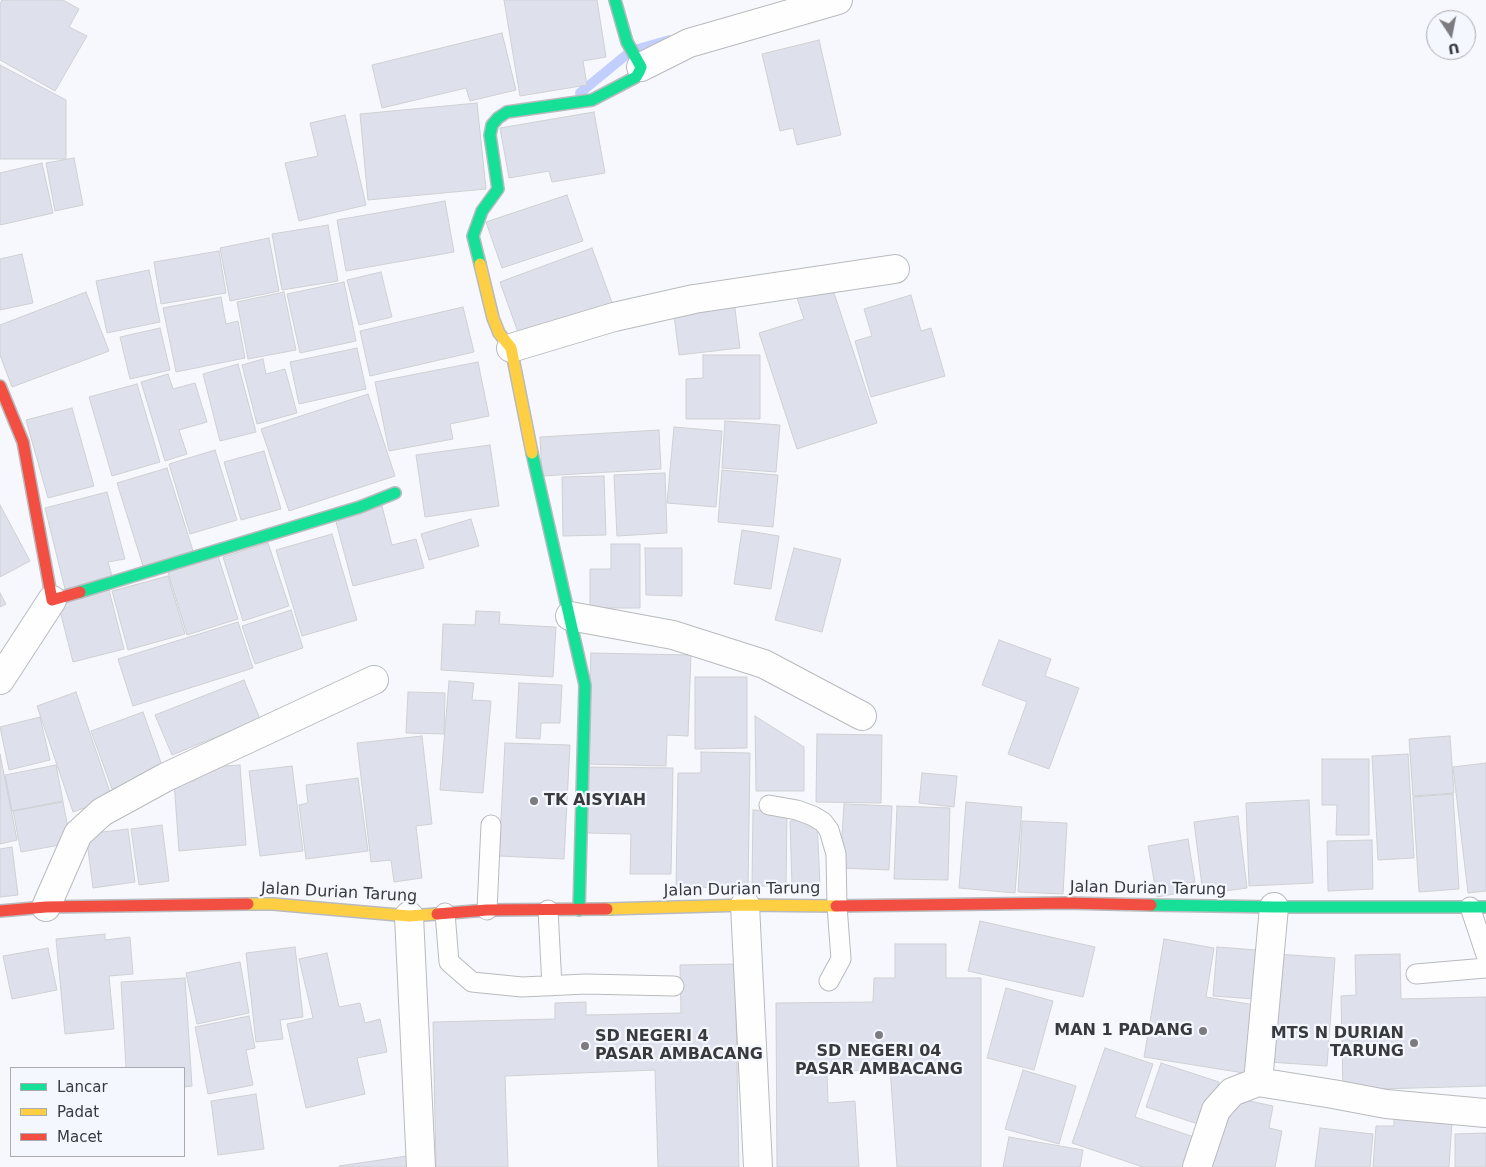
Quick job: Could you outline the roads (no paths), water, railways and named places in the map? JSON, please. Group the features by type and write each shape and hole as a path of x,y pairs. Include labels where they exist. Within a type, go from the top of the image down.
{"street":[{"path":"579,910 585,685 526,426 511,348 499,333 493,318 473,236 482,212 498,189 490,135 492,125 498,118 507,112 592,100 636,77 639,65 628,42 615,0"},
{"path":"639,65 689,43 838,0"},
{"path":"511,348 614,317 694,299 895,269"},
{"path":"0,386 23,442 52,600"},
{"path":"0,680 52,600 360,507 395,493"},
{"path":"570,616 673,635 764,664 862,716"},
{"path":"46,907 78,834 102,812 166,777 374,680"},
{"name":"Jalan Durian Tarung","path":"0,911 46,907 273,904 409,916 487,910 579,910 745,904 837,906 1065,903 1274,907 1478,907"},
{"path":"745,904 758,1167"},
{"path":"1258,1082 1274,907"},
{"path":"409,916 421,1167"},
{"path":"1197,1167 1216,1110 1232,1092 1258,1082 1386,1104 1486,1113"}],"lane":[{"path":"768,805 796,810 813,816 823,822 829,830 836,854 840,959 828,981"},
{"path":"487,910 491,825"},
{"path":"1478,907 1486,955"},
{"path":"548,910 552,986"},
{"path":"445,913 449,962 472,982 522,986 586,984 674,986"},
{"path":"1416,974 1486,968"}],"waterway":[{"path":"580,93 631,51 670,40"}],"place":[{"name":"TK AISYIAH","path":"534,801"},
{"name":"MAN 1 PADANG","path":"1203,1031"},
{"name":"SD NEGERI 04 PASAR AMBACANG","path":"879,1035"},
{"name":"MTS N DURIAN TARUNG","path":"1414,1043"},
{"name":"SD NEGERI 4 PASAR AMBACANG","path":"585,1046"}]}
